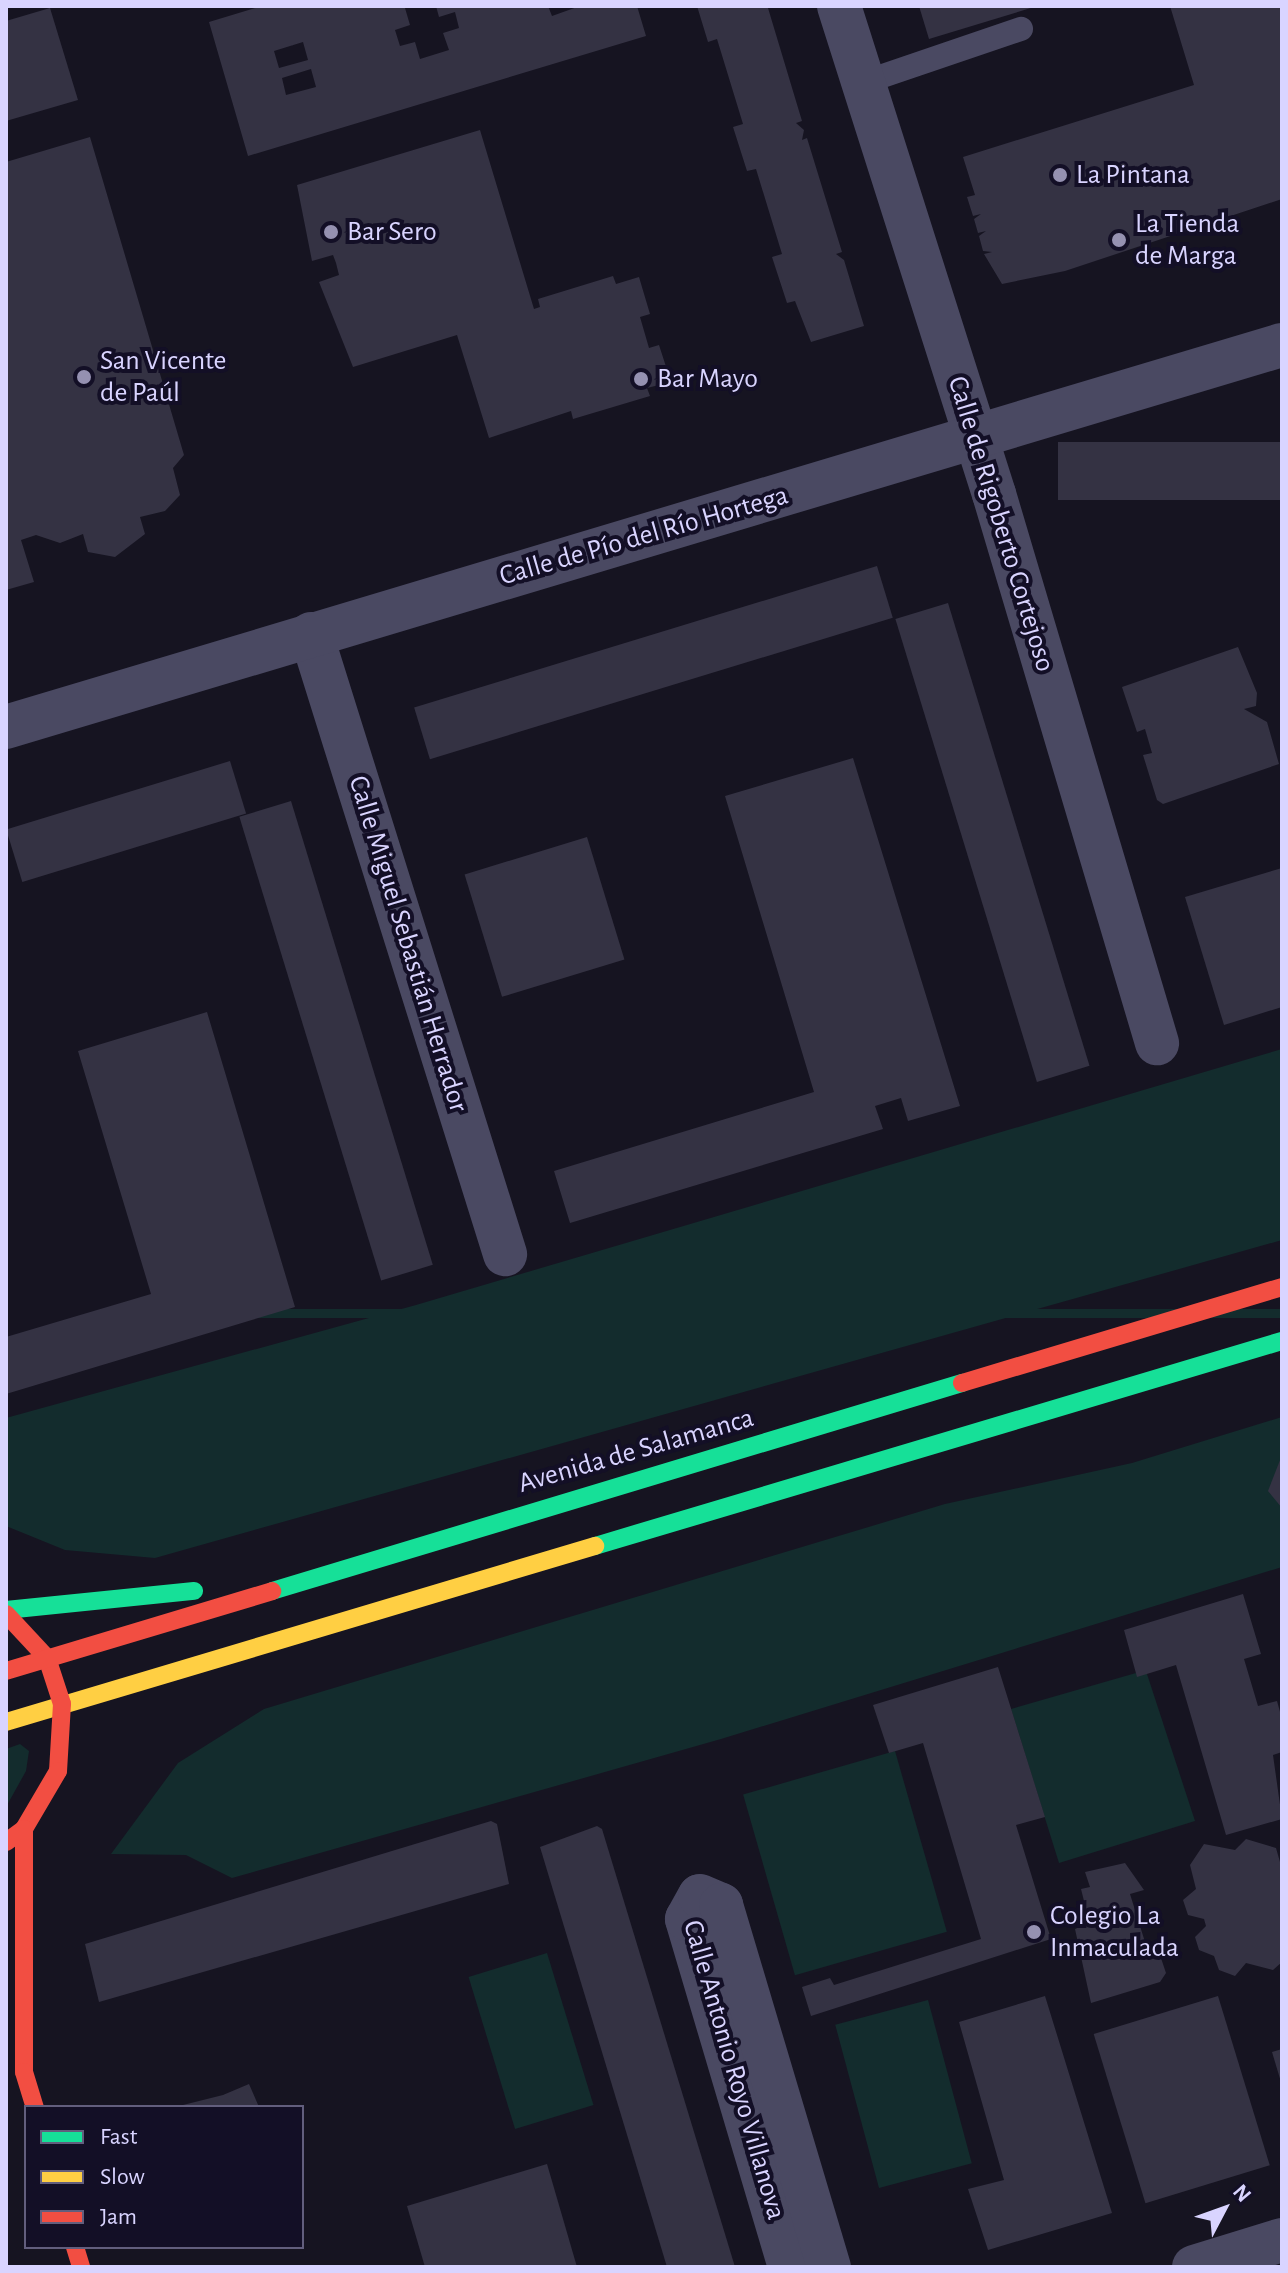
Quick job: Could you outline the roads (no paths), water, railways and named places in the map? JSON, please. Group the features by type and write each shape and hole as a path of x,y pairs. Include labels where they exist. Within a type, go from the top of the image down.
{"main road":[{"name":"Avenida de Salamanca","path":"6,1671 257,1592 1282,1287"},
{"path":"6,1722 62,1704 205,1667 1282,1341"},
{"path":"6,1612 157,1599 181,1591 257,1592"},
{"path":"6,1612 47,1658 62,1704 58,1771 24,1829 6,1842"},
{"path":"24,1829 24,2072"},
{"path":"6,2046 24,2072 34,2105"}],"street":[{"name":"Calle de Rigoberto Cortejoso","path":"839,6 976,438 1157,1043"},
{"name":"Calle de Pío del Río Hortega","path":"6,727 1282,345"},
{"name":"Calle Miguel Sebastián Herrador","path":"311,634 505,1254"},
{"name":"Calle Antonio Royo Villanova","path":"790,2267 687,1919 700,1896 721,1905 829,2267"},
{"path":"1194,2267 1282,2240"}],"lane":[{"path":"862,83 1021,29"}],"place":[{"name":"La Pintana","path":"1060,175"},
{"name":"Bar Sero","path":"331,232"},
{"name":"La Tienda de Marga","path":"1119,240"},
{"name":"San Vicente de Paúl","path":"84,377"},
{"name":"Bar Mayo","path":"641,379"},
{"name":"Colegio La Inmaculada","path":"1034,1932"}]}
